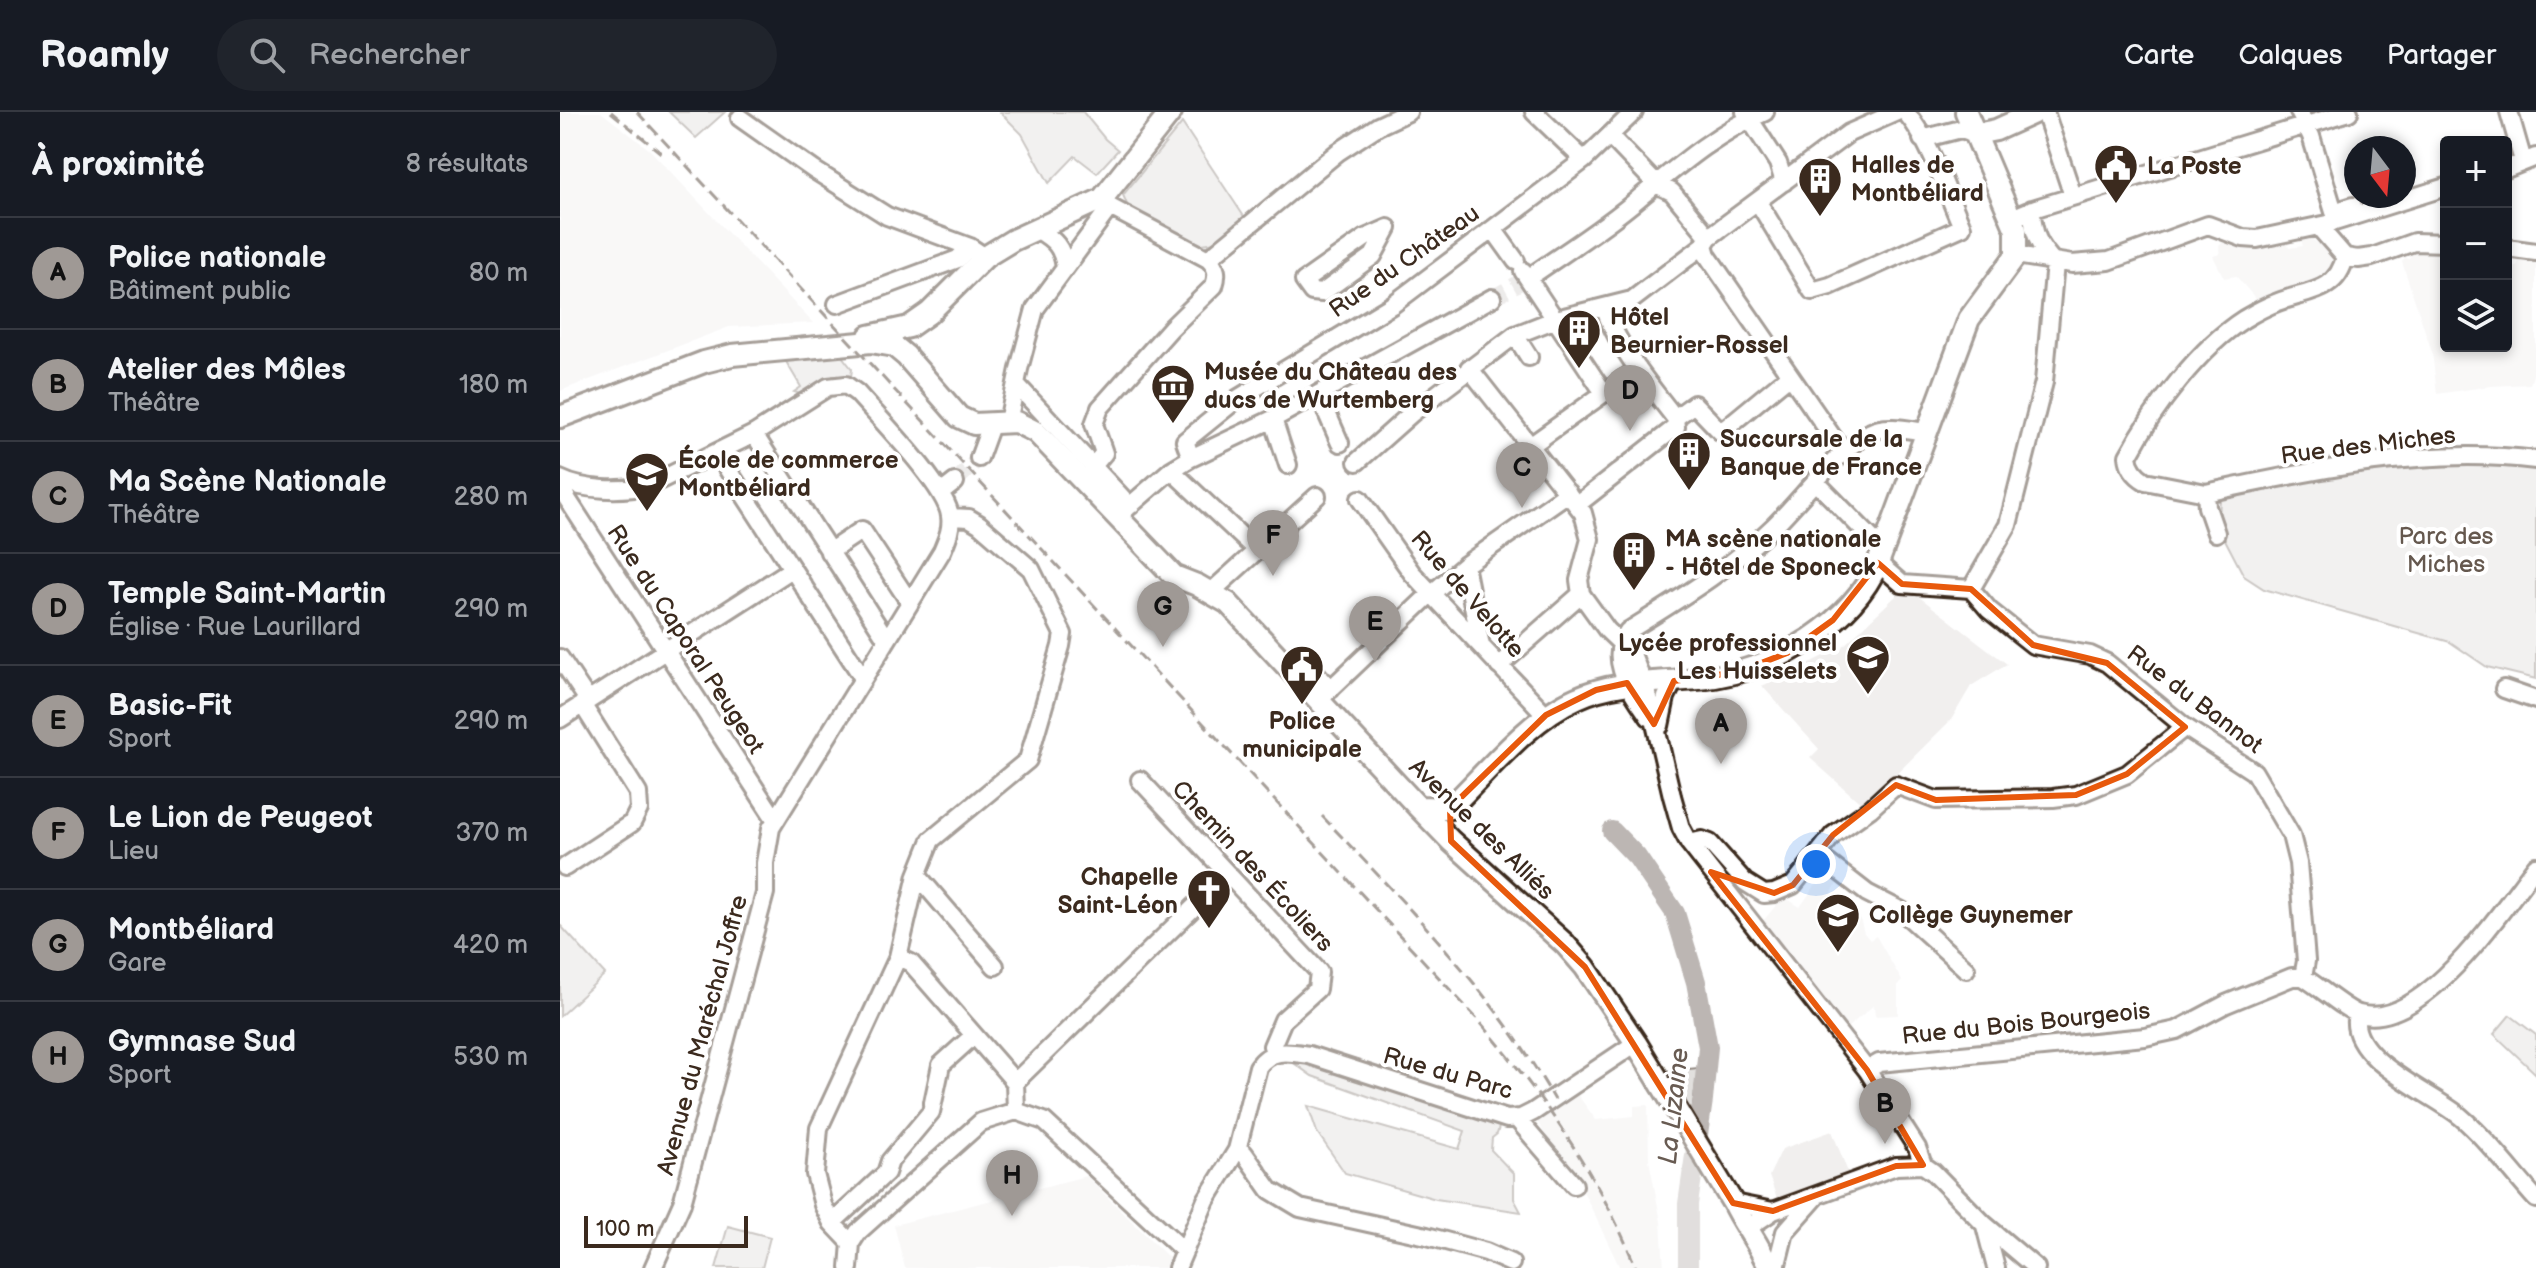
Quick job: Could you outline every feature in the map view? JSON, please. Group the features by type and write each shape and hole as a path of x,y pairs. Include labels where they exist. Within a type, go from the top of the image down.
{"main road":[{"path":"560,408 706,353 731,347 868,336 909,327 929,313 978,252 1106,203 1171,112"},
{"path":"1418,807 1450,808 1546,715 1596,690 1738,672 1787,653 1833,620 1859,594 1880,557 1969,319 2016,255 2017,239 2012,218 1966,112"},
{"path":"1976,134 1996,130 2036,112"},
{"path":"906,356 903,339 909,327"},
{"path":"560,417 718,358 871,342 894,346 906,356"},
{"name":"Avenue des Alliés","path":"906,356 959,417 974,424 1016,422 1036,432 1124,511 1174,576 1228,603 1289,667 1325,694 1418,807 1565,944 1585,967 1636,1043 1746,1229"},
{"path":"1450,808 1451,841"},
{"path":"1746,1229 1754,1268"},
{"path":"1746,1229 1762,1251 1769,1268"}],"street":[{"path":"1208,259 1338,152 1378,126 1408,112"},
{"path":"1534,112 1584,160"},
{"name":"Rue du Château","path":"1191,458 1185,441 1228,406 1392,305 1584,160 1634,112"},
{"path":"1522,270 1638,199 1747,115 1765,112"},
{"path":"1357,462 1412,413 1515,335 1556,319 1632,300 1849,133 1897,112"},
{"path":"1758,202 1808,288 1818,291 1962,227 1922,139 1905,112"},
{"path":"2045,112 2073,196"},
{"path":"2012,218 2302,119 2349,112"},
{"path":"2509,112 2530,159"},
{"path":"1747,115 1778,163 1784,182"},
{"path":"740,118 887,216 978,252"},
{"path":"2302,119 2311,136 2334,212 2367,202 2377,209"},
{"path":"1922,139 1961,129 1976,134"},
{"path":"1610,136 1656,184 1672,192 1707,241 1707,255 1843,452"},
{"path":"2016,255 2055,263 2109,261 2198,226 2208,225 2243,238 2257,239 2318,226 2440,189"},
{"path":"979,458 982,443 999,423 1016,384 1035,309 1106,203 1208,259 1217,271 1214,286 1171,328 1100,408 1094,424 1104,453 1093,466"},
{"path":"2032,209 2036,237 2043,251 2055,263"},
{"path":"2318,226 2345,257 2358,259 2414,242 2440,243"},
{"name":"Rue du Château","path":"1388,228 1373,256 1322,293 1312,292 1304,281 1365,238 1388,228"},
{"path":"1493,229 1604,393"},
{"path":"1038,230 1057,242 1065,267"},
{"path":"2512,249 2536,252"},
{"path":"837,304 978,252"},
{"name":"Rue des Miches","path":"2345,257 2331,284 2318,292 2279,302 2245,318 2222,335 2157,407 2142,431 2128,456 2137,476 2181,490 2206,493 2378,463 2453,456 2536,460"},
{"path":"1816,482 1880,557 1896,581 1917,586 1971,589 2008,525 2044,382 2055,263"},
{"path":"1016,384 1093,466 1124,511 1171,470 1191,458 1319,395 1492,298"},
{"path":"1325,694 1465,565 1573,499 1676,427 1675,418 1638,369 1609,322 1605,308"},
{"path":"1515,335 1529,357"},
{"path":"1469,368 1573,499 1587,522 1590,539 1579,580 1581,594 1607,630 1621,642"},
{"path":"1530,446 1638,369"},
{"path":"1675,418 1694,404 1721,432 1789,376"},
{"path":"563,481 632,489 648,486 754,434 828,387 846,385 857,393 941,493 951,517 969,518 979,524 1026,564 1040,582 1063,634 1028,760 931,840 917,875 898,957 819,1128 815,1174 823,1205 832,1223 851,1243"},
{"path":"1319,395 1340,443"},
{"path":"1273,419 1288,465"},
{"path":"1926,432 1879,429 1843,452 1738,558 1628,631 1621,642 1620,663 1635,683 1659,732 1672,796 1681,828 1689,843 1867,1070 1917,1148 1923,1165 2028,1265"},
{"path":"754,434 887,640"},
{"path":"717,453 863,678"},
{"path":"1171,470 1253,547"},
{"name":"Rue du Caporal Peugeot","path":"563,481 568,500 775,819"},
{"path":"941,493 955,482"},
{"path":"2206,493 2207,507 2216,533"},
{"path":"1210,593 1253,547 1317,496"},
{"name":"Rue de Velotte","path":"1360,499 1412,573 1546,715"},
{"name":"Avenue du Maréchal Joffre","path":"653,1268 682,1203 696,1156 765,893 767,845 775,819 942,551 950,533 951,517"},
{"path":"829,552 862,530 910,603"},
{"path":"1465,565 1481,648"},
{"path":"560,719 792,569"},
{"name":"Rue du Bannot","path":"1971,589 1989,610 2033,645 2090,655 2107,663 2185,727 2254,772 2291,835 2298,863 2306,961 2303,977"},
{"path":"1499,666 1581,594"},
{"path":"560,658 638,793 639,809 632,823 565,867"},
{"path":"1659,732 1666,697 1674,681"},
{"path":"2504,689 2536,700"},
{"path":"1689,843 1702,840 1710,843 1745,882 1764,894 1774,893 1793,885 1833,835 1870,809 1896,785 1936,800 2076,795 2127,774 2185,727"},
{"name":"Chemin des Écoliers","path":"1140,780 1319,972 1317,989 1283,1020 1272,1046 1275,1052"},
{"path":"1818,855 1867,893 1902,911 1966,969"},
{"path":"2303,977 2357,1014 2390,1015 2432,989 2460,963 2536,866"},
{"path":"1015,1082 1228,874"},
{"path":"917,875 995,966"},
{"path":"898,957 911,963 1015,1082 1016,1111"},
{"name":"Rue du Bois Bourgeois","path":"1867,1070 1879,1063 2145,1037 2177,1030 2282,979 2303,977"},
{"path":"2357,1014 2354,1024 2359,1039 2379,1062 2461,1117 2536,1199"},
{"path":"832,1223 886,1173 890,1161 931,1112 941,1065 973,1036"},
{"name":"Rue du Parc","path":"1275,1052 1309,1055 1479,1111 1517,1119 1533,1112 1636,1043"},
{"path":"1177,1268 1206,1200 1237,1150 1258,1067 1264,1058 1275,1052"},
{"path":"849,1268 851,1243 858,1232 981,1122 1016,1111 1044,1121 1183,1250"},
{"path":"1517,1119 1574,1185"},
{"path":"1237,1150 1244,1153 1270,1190 1300,1208 1427,1236 1486,1252 1511,1263"},
{"path":"1746,1229 1773,1211 1896,1166 1923,1165"},
{"path":"1776,1268 1785,1232 1817,1196"},
{"path":"1733,1203 1773,1211"},
{"path":"1984,1224 1996,1268"},
{"path":"1746,1229 1769,1234 1785,1232"},
{"path":"2007,1268 2028,1265"}],"highlighted area":[{"path":"1878,563 1902,584 1971,589 2033,645 2107,663 2185,727 2127,774 2076,795 1936,800 1896,785 1833,835 1793,885 1774,893 1711,872 1867,1070 1923,1165 1896,1166 1773,1211 1733,1203 1585,967 1451,841 1450,808 1546,715 1596,690 1627,683 1654,724 1674,681 1738,672 1787,653 1833,620"}],"shaded area":[{"path":"560,112 601,112 650,150 813,323 729,327 560,391"},
{"path":"2312,239 2331,254 2335,269 2331,278 2261,305 2236,276 2224,278 2213,256 2220,254 2219,246 2222,243 2244,248 2287,242 2289,248 2303,246 2301,240"},
{"path":"2440,246 2440,352 2512,352 2512,263 2517,266 2519,260 2536,261 2536,366 2530,384 2437,394 2432,352 2402,262 2411,255 2407,248"},
{"name":"Lycée professionnel Les Huisselets","path":"1914,593 2007,664 1971,686 1951,720 1864,806 1810,758 1819,749 1762,686 1841,648 1898,594"},
{"name":"Collège Guynemer","path":"1839,879 1830,896 1836,901 1839,896 1857,908 1864,933 1870,940 1876,936 1902,981 1898,985 1898,1015 1875,1016 1874,1005 1847,1028 1792,964 1796,960 1781,947 1763,921 1778,903 1789,900 1800,907 1815,886"},
{"path":"1577,1094 1596,1120 1634,1116 1634,1106 1648,1105 1649,1160 1661,1222 1664,1268 1620,1268 1585,1195 1536,1120"},
{"path":"1832,1131 1849,1175 1778,1201 1769,1176 1782,1149"},
{"path":"1086,1176 1169,1258 1166,1268 905,1268 894,1225"}],"green space":[{"path":"669,112 725,112 696,138"},
{"path":"1000,112 1083,112 1118,150 1097,173 1075,156 1049,183 1022,134"},
{"path":"1182,123 1245,218 1216,242 1195,245 1128,207 1123,195"},
{"path":"838,351 852,369 851,377 833,376 833,379 806,396 794,392 801,387 782,355"},
{"name":"Parc des Miches","path":"2428,463 2520,464 2536,467 2536,679 2487,667 2450,642 2264,589 2244,576 2219,528 2220,494 2368,469"},
{"path":"560,925 605,974 560,1016"},
{"path":"2510,1015 2536,1035 2536,1074 2494,1034"},
{"path":"1294,1058 1500,1124 1492,1138 1491,1150 1514,1174 1514,1199 1521,1212 1436,1199 1345,1173 1317,1132 1308,1106 1459,1149 1465,1131 1312,1076 1291,1061"},
{"path":"1698,1068 1692,1114 1665,1071"},
{"path":"728,1226 770,1237 762,1268 716,1268"}],"waterway":[{"name":"La Lizaine","path":"1612,831 1637,857 1675,913 1696,982 1708,1047 1688,1204 1688,1268"}],"tunnel":[{"path":"1492,298 1528,278"},
{"path":"955,482 979,458"}],"railway":[{"path":"611,112 661,153"},
{"path":"637,112 1480,1022 1548,1108 1568,1139 1622,1234 1636,1268"},
{"path":"1322,816 1417,917 1476,986 1531,1060 1555,1100"}],"place":[{"name":"La Poste","path":"2116,205"},
{"name":"Halles de Montbéliard","path":"1820,218"},
{"name":"Hôtel Beurnier-Rossel","path":"1579,370"},
{"name":"Musée du Château des ducs de Wurtemberg","path":"1173,425"},
{"name":"Temple Saint-Martin","path":"1630,431"},
{"name":"Succursale de la Banque de France","path":"1689,492"},
{"name":"Ma Scène Nationale","path":"1522,508"},
{"name":"École de commerce Montbéliard","path":"647,513"},
{"name":"Le Lion de Peugeot","path":"1273,576"},
{"name":"MA scène nationale - Hôtel de Sponeck","path":"1634,592"},
{"name":"Montbéliard","path":"1163,647"},
{"name":"Basic-Fit","path":"1375,662"},
{"name":"Lycée professionnel Les Huisselets","path":"1868,696"},
{"name":"Police municipale","path":"1302,706"},
{"name":"Police nationale","path":"1721,764"},
{"name":"Chapelle Saint-Léon","path":"1209,930"},
{"name":"Collège Guynemer","path":"1838,954"},
{"name":"Atelier des Môles","path":"1885,1144"},
{"name":"Gymnase Sud","path":"1012,1216"}]}
